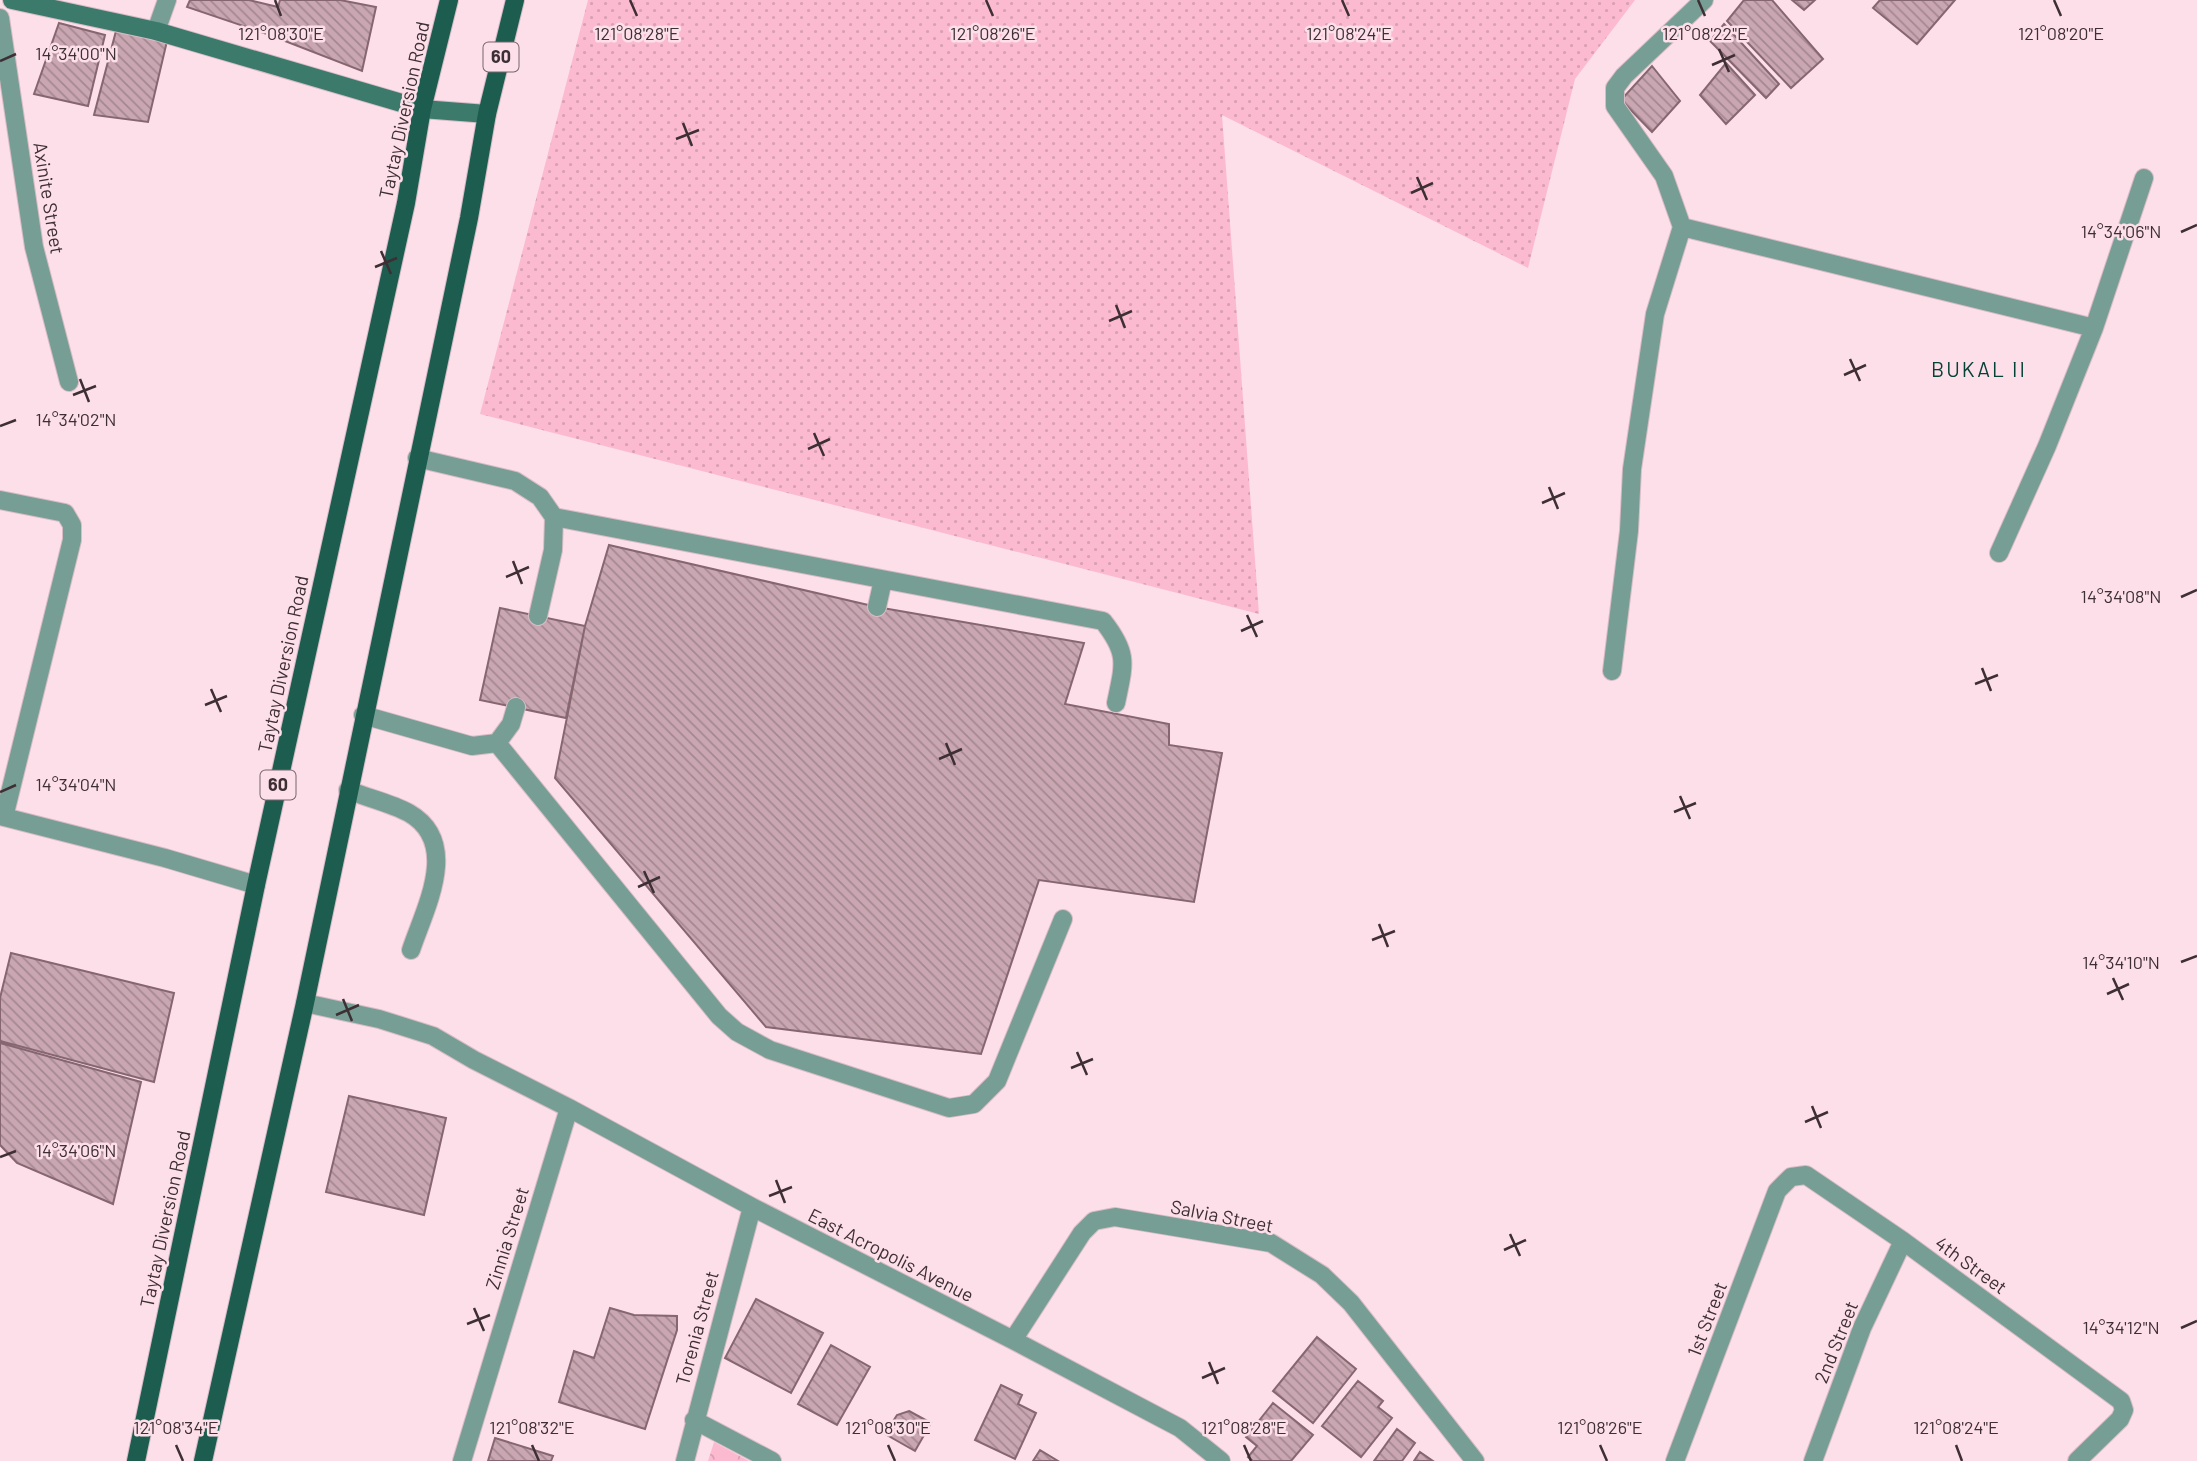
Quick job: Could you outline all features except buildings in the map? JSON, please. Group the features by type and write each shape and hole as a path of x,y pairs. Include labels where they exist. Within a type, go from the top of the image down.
{"main road":[{"name":"60","path":"203,1461 305,1003 363,715 469,218 487,114 515,0"},
{"name":"Taytay Diversion Road","path":"136,1461 256,885 406,203 444,3"}],"street":[{"path":"12,0 156,31 422,108 487,114"},
{"path":"156,31 167,0"},
{"path":"1612,671 1629,531 1633,469 1655,314 1682,227 1664,176 1615,106 1615,88 1624,76 1704,0"},
{"name":"Axinite Street","path":"0,18 34,247 69,382"},
{"path":"1999,553 2094,328 2144,178"},
{"path":"1682,227 2094,328"},
{"path":"417,458 515,481 540,497 554,517 553,550 538,616"},
{"path":"0,500 65,513 72,525 72,540 2,817 165,858 256,885"},
{"path":"554,517 1103,621 1120,642 1124,667 1116,703"},
{"path":"877,607 883,580"},
{"path":"363,715 472,746 497,743 511,724 516,707"},
{"path":"497,743 719,1016 737,1032 770,1050 949,1108 974,1104 997,1081 1063,919"},
{"path":"348,790 408,812 422,822 437,852 437,870 411,950"},
{"name":"East Acropolis Avenue","path":"305,1003 390,1022 433,1036 752,1208 1180,1428 1221,1461"},
{"name":"Zinnia Street","path":"462,1461 569,1108"},
{"name":"4th Street","path":"1777,1191 1791,1177 1806,1175 1903,1241 2121,1401 2124,1410 2120,1419 2077,1461"},
{"name":"1st Street","path":"1675,1461 1777,1191"},
{"name":"Torenia Street","path":"685,1461 752,1208"},
{"name":"Salvia Street","path":"1013,1340 1082,1233 1094,1221 1115,1217 1271,1243 1322,1275 1352,1303 1475,1461"},
{"name":"2nd Street","path":"1813,1461 1862,1328 1903,1241"},
{"path":"694,1420 772,1461"}],"green space":[{"path":"588,0 1635,0 1575,79 1528,268 1222,115 1259,614 480,414"},
{"path":"714,1442 749,1461 708,1461"}],"district":[{"name":"BUKAL II","path":"1979,370"}]}
